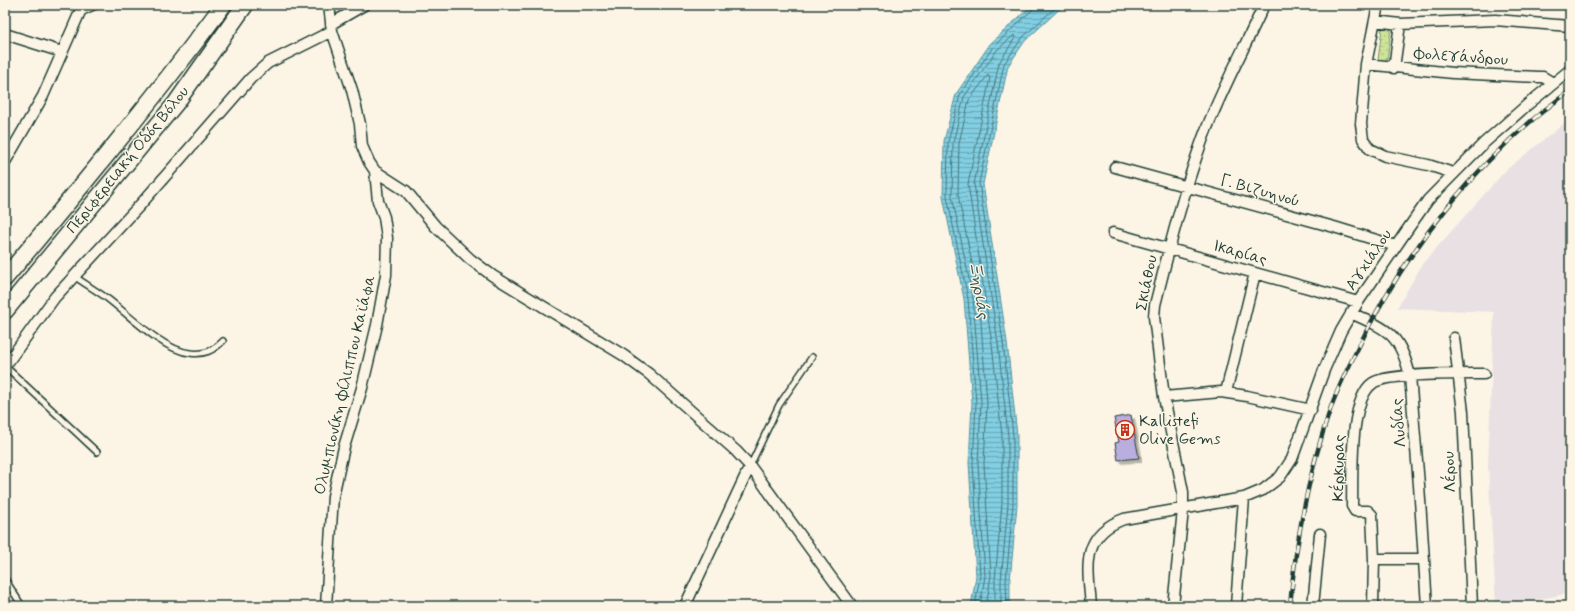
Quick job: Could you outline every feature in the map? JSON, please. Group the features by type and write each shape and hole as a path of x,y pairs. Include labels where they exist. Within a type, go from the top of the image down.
{"main road":[{"name":"Περιφερειακή Οδός Βόλου","path":"5,278 105,158 183,60 223,5"},
{"name":"Περιφερειακή Οδός Βόλου","path":"5,311 171,109 245,5"}],"street":[{"path":"329,5 332,27 352,90 360,124 362,146 375,172 406,191 436,227 470,259 493,276 623,355 650,374 736,451 750,466 852,606"},
{"path":"5,366 55,297 141,204 251,78 268,63 332,27 364,5"},
{"name":"Σκιάθου","path":"1173,606 1183,510 1182,486 1164,396 1154,311 1169,248 1187,186 1212,116 1264,5"},
{"path":"1378,5 1366,64 1360,128 1363,140 1373,151 1386,156 1428,165 1453,173"},
{"path":"5,162 34,112 82,9"},
{"path":"1375,21 1400,24 1485,20 1570,26"},
{"path":"1394,68 1400,24"},
{"path":"5,34 62,52"},
{"name":"Φολεγάνδρου","path":"1366,64 1453,73 1543,77 1553,83"},
{"name":"Αγχιάλου","path":"1091,606 1088,559 1090,550 1100,534 1108,527 1124,519 1183,510 1244,498 1263,490 1272,484 1292,459 1311,410 1324,370 1351,313 1428,200 1484,143 1570,70"},
{"name":"Γ. Βιζυηνού","path":"1115,167 1334,227 1396,246"},
{"name":"Ολυμπιονίκη Φίλιππου Καϊάφα","path":"326,606 333,496 344,447 362,388 377,325 386,274 387,238 384,218 378,201 375,172"},
{"name":"Ικαρίας","path":"1113,233 1358,302"},
{"path":"1226,392 1255,273"},
{"name":"Λυδίας","path":"1351,313 1378,325 1397,342 1403,351 1410,376 1427,606"},
{"name":"Λέρου","path":"1454,338 1463,412 1472,606"},
{"path":"1410,376 1484,374"},
{"name":"Κέρκυρας","path":"1373,606 1374,559 1372,515 1368,511 1355,511 1352,506 1356,415 1364,395 1372,383 1384,379 1410,376"},
{"path":"1164,396 1226,392 1311,410"},
{"path":"685,606 750,466"},
{"path":"1236,606 1244,498"},
{"path":"1312,606 1320,534"},
{"path":"1374,559 1424,559"}],"lane":[{"path":"82,9 98,5"},
{"path":"74,276 107,299 149,332 177,350 189,353 208,352 223,341"},
{"path":"750,466 779,405 812,357"},
{"path":"5,366 97,452"},
{"path":"5,579 22,606"}],"shaded area":[{"path":"1570,119 1570,593 1505,606 1496,606 1488,466 1494,312 1397,308 1423,263 1506,170"}],"green space":[{"path":"1382,28 1391,28 1387,61 1378,60"}],"water":[{"name":"Ξηριάς","path":"1032,5 1064,5 1025,41 1008,66 983,184 1007,342 1017,435 1017,505 1010,581 1010,606 971,606 976,576 969,463 972,403 964,299 943,197 944,141 956,94 990,44"}],"building":[{"name":"Kallistefi Olive Gems","path":"1131,415 1139,458 1118,460 1115,443 1119,442 1114,418"}],"railway":[{"path":"1290,606 1304,505 1323,431 1340,386 1375,315 1397,278 1421,243 1447,208 1475,175 1505,144 1537,116 1570,91"}],"place":[{"name":"Kallistefi Olive Gems","path":"1125,430"}]}
